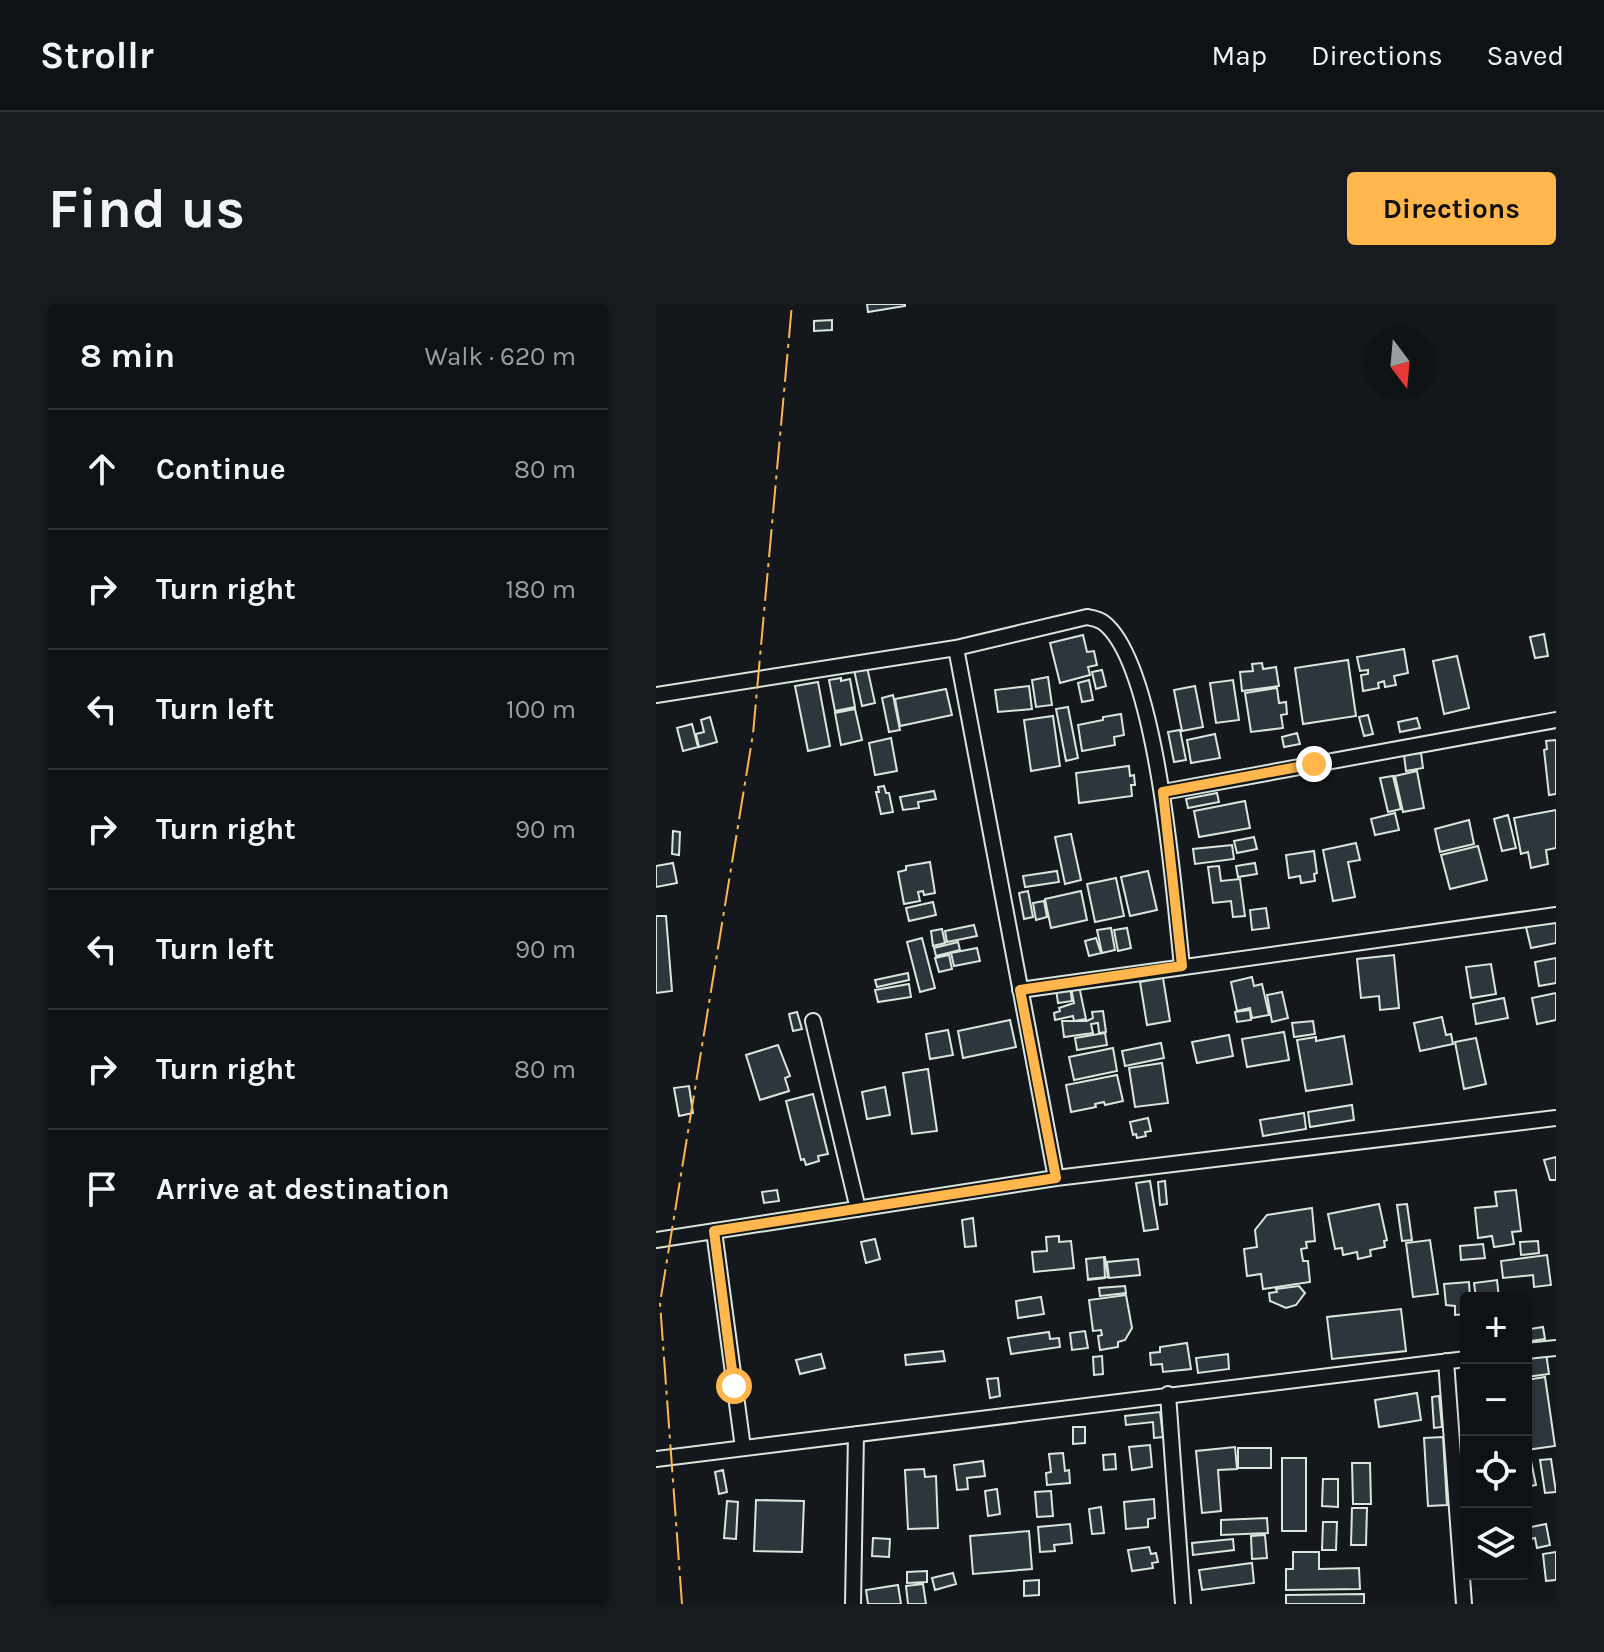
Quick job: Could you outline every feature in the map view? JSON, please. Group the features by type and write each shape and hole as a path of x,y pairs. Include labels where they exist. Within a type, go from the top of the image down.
{"street":[{"path":"656,695 956,648 1087,617 1101,620 1112,631 1135,672 1163,792 1182,966"},
{"path":"956,648 1056,1178"},
{"path":"1163,792 1556,720"},
{"path":"1020,990 1556,915"},
{"path":"813,1021 858,1209"},
{"path":"656,1240 1056,1178 1556,1118"},
{"path":"714,1231 743,1448"},
{"path":"1532,1350 1556,1348"},
{"path":"656,1459 1460,1360"},
{"path":"1446,1361 1464,1604"},
{"path":"1168,1394 1183,1604"},
{"path":"853,1604 856,1434"}],"building":[{"path":"867,304 905,304 905,306 868,312"},
{"path":"832,320 832,330 814,331 814,321"},
{"path":"1544,634 1548,656 1535,658 1530,637"},
{"path":"1083,635 1087,652 1094,651 1097,665 1088,667 1090,675 1060,683 1050,643"},
{"path":"1404,649 1408,673 1394,676 1396,685 1385,687 1384,681 1378,683 1379,688 1363,691 1361,675 1368,674 1368,670 1360,671 1357,657"},
{"path":"1457,656 1469,708 1444,714 1433,661"},
{"path":"1348,660 1356,716 1303,724 1295,668"},
{"path":"1262,663 1263,669 1276,667 1279,686 1242,691 1240,672 1253,671 1252,664"},
{"path":"867,667 875,703 862,706 854,670"},
{"path":"1102,670 1106,686 1096,689 1092,672"},
{"path":"1048,677 1052,705 1036,707 1032,680"},
{"path":"841,678 841,681 850,679 855,707 835,711 829,680"},
{"path":"1089,680 1093,700 1082,702 1078,683"},
{"path":"1233,680 1239,720 1216,723 1210,683"},
{"path":"818,682 830,746 808,751 795,686"},
{"path":"1029,686 1032,709 998,712 995,690"},
{"path":"1195,686 1203,727 1182,731 1174,690"},
{"path":"1277,688 1279,703 1286,702 1287,714 1281,715 1283,728 1251,732 1245,693"},
{"path":"946,689 952,715 900,726 895,699"},
{"path":"893,695 900,730 889,732 882,698"},
{"path":"1068,707 1078,758 1066,761 1056,709"},
{"path":"855,709 862,740 841,745 835,713"},
{"path":"1121,714 1124,735 1114,737 1115,745 1082,751 1078,725"},
{"path":"1368,715 1373,734 1364,736 1359,717"},
{"path":"1053,716 1060,766 1031,771 1024,720"},
{"path":"710,717 717,742 699,747 696,734 704,732 701,720"},
{"path":"1417,718 1420,728 1400,732 1398,722"},
{"path":"692,724 698,747 683,751 677,728"},
{"path":"1180,730 1186,760 1174,762 1168,732"},
{"path":"1297,733 1300,744 1284,747 1282,737"},
{"path":"1215,734 1220,758 1191,763 1187,740"},
{"path":"891,738 897,771 875,775 869,743"},
{"path":"1556,740 1556,794 1549,795 1544,750 1547,749 1546,741"},
{"path":"1421,753 1423,768 1406,771 1404,755"},
{"path":"1129,766 1135,785 1131,785 1132,796 1079,803 1076,773"},
{"path":"1417,771 1424,808 1403,812 1395,776"},
{"path":"1393,776 1401,809 1388,812 1380,778"},
{"path":"884,786 886,793 889,793 893,812 881,814 876,792 879,792 878,787"},
{"path":"934,791 936,799 918,802 919,808 903,810 900,797"},
{"path":"1217,793 1219,802 1188,808 1186,799"},
{"path":"1245,801 1250,828 1199,837 1194,811"},
{"path":"1556,810 1556,848 1546,850 1548,864 1531,868 1528,852 1521,854 1514,818"},
{"path":"1395,813 1399,830 1375,835 1371,819"},
{"path":"1508,815 1516,848 1502,851 1494,819"},
{"path":"1469,820 1474,844 1440,852 1435,829"},
{"path":"673,831 680,832 679,855 672,854"},
{"path":"1071,834 1081,880 1065,884 1055,837"},
{"path":"1254,837 1257,849 1237,853 1234,841"},
{"path":"1356,843 1360,860 1348,862 1355,897 1333,901 1323,850"},
{"path":"1232,845 1234,859 1195,864 1193,849"},
{"path":"1478,846 1487,880 1450,889 1441,855"},
{"path":"1314,851 1315,881 1301,883 1300,876 1289,878 1286,855"},
{"path":"930,862 935,893 924,895 923,891 918,892 920,901 904,904 898,872 906,870 906,866"},
{"path":"673,863 677,883 656,887 656,866"},
{"path":"1255,863 1257,874 1238,877 1236,866"},
{"path":"1219,866 1221,881 1240,879 1245,916 1233,917 1231,901 1213,903 1208,867"},
{"path":"1057,871 1059,882 1025,887 1023,876"},
{"path":"1148,871 1157,910 1130,916 1121,877"},
{"path":"1116,878 1124,916 1095,922 1087,884"},
{"path":"1028,891 1033,917 1024,919 1019,893"},
{"path":"1081,891 1087,920 1051,928 1045,899"},
{"path":"1044,901 1047,917 1036,920 1033,903"},
{"path":"933,902 936,915 909,921 906,908"},
{"path":"1266,908 1269,928 1252,930 1250,910"},
{"path":"656,916 666,916 672,991 656,993"},
{"path":"1556,920 1556,943 1531,948 1526,927"},
{"path":"974,925 977,936 947,942 945,931"},
{"path":"1111,928 1115,950 1102,953 1097,930"},
{"path":"1127,928 1131,948 1118,951 1114,930"},
{"path":"942,929 945,943 933,946 931,931"},
{"path":"922,938 935,988 920,992 907,942"},
{"path":"1096,938 1101,953 1089,956 1085,941"},
{"path":"958,942 960,950 936,956 934,948"},
{"path":"977,948 980,961 954,966 951,953"},
{"path":"949,955 952,969 939,972 935,958"},
{"path":"1394,955 1399,1008 1380,1010 1379,996 1361,998 1357,959"},
{"path":"1556,958 1556,983 1539,986 1535,962"},
{"path":"1491,964 1496,994 1471,998 1466,967"},
{"path":"908,973 909,980 877,987 875,980"},
{"path":"1252,977 1254,986 1262,984 1269,1015 1252,1018 1250,1008 1237,1011 1231,982"},
{"path":"1163,978 1170,1021 1147,1025 1140,982"},
{"path":"909,984 911,997 878,1002 875,990"},
{"path":"1079,986 1086,1019 1074,1021 1073,1016 1055,1020 1054,1013 1060,1011 1059,1008 1074,1003 1071,988"},
{"path":"1070,987 1072,1001 1058,1003 1056,989"},
{"path":"1282,992 1288,1018 1272,1022 1267,995"},
{"path":"1556,993 1556,1020 1537,1024 1532,998"},
{"path":"1504,998 1508,1018 1476,1024 1473,1004"},
{"path":"1250,1010 1251,1020 1237,1022 1235,1012"},
{"path":"1103,1011 1106,1032 1099,1033 1098,1023 1091,1024 1093,1033 1064,1037 1062,1021 1087,1021 1093,1018 1092,1012"},
{"path":"797,1012 802,1029 793,1031 789,1014"},
{"path":"1442,1017 1446,1035 1451,1034 1453,1044 1420,1051 1414,1023"},
{"path":"1010,1020 1016,1047 963,1058 958,1031"},
{"path":"1313,1021 1315,1034 1294,1037 1292,1023"},
{"path":"948,1030 953,1055 930,1059 926,1034"},
{"path":"1284,1032 1289,1060 1247,1067 1242,1039"},
{"path":"1105,1033 1107,1045 1077,1050 1075,1038"},
{"path":"1229,1035 1233,1056 1197,1063 1192,1042"},
{"path":"1344,1036 1352,1084 1306,1091 1297,1040 1316,1037 1316,1041"},
{"path":"1476,1038 1486,1084 1464,1089 1455,1042"},
{"path":"1161,1043 1164,1058 1125,1066 1122,1051"},
{"path":"778,1045 790,1076 785,1078 789,1091 760,1100 746,1055"},
{"path":"1113,1048 1117,1071 1074,1080 1069,1057"},
{"path":"1162,1063 1168,1103 1135,1107 1129,1068"},
{"path":"928,1069 937,1131 912,1134 903,1073"},
{"path":"1117,1075 1123,1101 1105,1105 1104,1102 1095,1104 1096,1107 1071,1112 1066,1085"},
{"path":"689,1086 693,1113 679,1116 674,1088"},
{"path":"885,1087 890,1115 867,1119 862,1092"},
{"path":"813,1094 828,1154 818,1156 819,1161 806,1165 804,1159 801,1160 786,1101"},
{"path":"1352,1105 1354,1120 1310,1127 1308,1112"},
{"path":"1304,1113 1306,1129 1263,1136 1260,1120"},
{"path":"1148,1118 1151,1131 1137,1138 1136,1134 1133,1135 1130,1122"},
{"path":"1556,1157 1556,1180 1550,1180 1544,1160"},
{"path":"1150,1181 1158,1229 1144,1231 1136,1183"},
{"path":"1165,1181 1167,1204 1160,1205 1158,1182"},
{"path":"777,1190 779,1201 764,1203 762,1192"},
{"path":"1516,1190 1521,1231 1512,1232 1514,1244 1494,1247 1492,1236 1478,1238 1475,1208 1497,1206 1495,1192"},
{"path":"1379,1204 1387,1240 1384,1241 1385,1247 1370,1250 1371,1256 1358,1259 1357,1252 1343,1255 1342,1248 1335,1249 1328,1214"},
{"path":"1407,1204 1412,1240 1402,1241 1397,1205"},
{"path":"1312,1208 1315,1241 1306,1242 1307,1248 1301,1249 1303,1261 1308,1261 1310,1282 1263,1289 1261,1274 1247,1276 1244,1249 1257,1247 1255,1230 1267,1215"},
{"path":"973,1218 976,1246 965,1247 962,1220"},
{"path":"1059,1236 1059,1242 1071,1241 1074,1268 1034,1272 1032,1252 1047,1251 1046,1237"},
{"path":"875,1239 880,1259 866,1263 861,1242"},
{"path":"1430,1240 1438,1294 1413,1297 1406,1243"},
{"path":"1538,1241 1539,1253 1521,1255 1520,1242"},
{"path":"1483,1244 1485,1258 1461,1260 1460,1246"},
{"path":"1547,1255 1551,1285 1534,1287 1533,1275 1503,1278 1501,1261"},
{"path":"1104,1257 1105,1278 1088,1280 1086,1259"},
{"path":"1105,1257 1108,1277 1088,1279 1086,1259"},
{"path":"1138,1259 1140,1275 1109,1278 1107,1262"},
{"path":"1497,1280 1498,1292 1475,1292 1474,1283"},
{"path":"1469,1282 1470,1292 1460,1292 1460,1315 1455,1315 1455,1306 1446,1305 1444,1284"},
{"path":"1125,1286 1126,1293 1100,1296 1099,1288"},
{"path":"1299,1286 1305,1293 1296,1305 1286,1308 1270,1301 1269,1293 1277,1292 1276,1289"},
{"path":"1126,1295 1132,1328 1125,1340 1118,1342 1118,1347 1100,1350 1098,1336 1102,1335 1101,1330 1093,1331 1089,1300"},
{"path":"1041,1297 1044,1314 1018,1318 1016,1301"},
{"path":"1401,1309 1406,1351 1332,1359 1327,1317"},
{"path":"1543,1327 1545,1339 1532,1341 1532,1329"},
{"path":"1085,1331 1088,1348 1072,1350 1070,1333"},
{"path":"1049,1332 1050,1339 1059,1338 1060,1347 1011,1354 1008,1338"},
{"path":"1187,1343 1191,1369 1163,1372 1162,1364 1151,1365 1150,1353 1160,1352 1160,1347"},
{"path":"943,1351 945,1361 906,1365 905,1355"},
{"path":"1546,1353 1549,1374 1532,1376 1532,1355"},
{"path":"821,1354 825,1368 800,1374 796,1360"},
{"path":"1228,1354 1229,1369 1198,1373 1196,1358"},
{"path":"1102,1356 1103,1374 1094,1375 1093,1357"},
{"path":"1545,1377 1555,1446 1532,1449 1532,1379"},
{"path":"998,1378 1000,1396 990,1398 987,1379"},
{"path":"1417,1393 1421,1420 1379,1427 1375,1400"},
{"path":"1439,1396 1442,1427 1434,1428 1432,1397"},
{"path":"1160,1412 1163,1437 1154,1438 1153,1422 1126,1425 1125,1416"},
{"path":"1073,1427 1085,1427 1085,1443 1073,1444"},
{"path":"1443,1437 1447,1505 1428,1506 1424,1438"},
{"path":"1150,1445 1152,1467 1132,1470 1129,1447"},
{"path":"1235,1447 1237,1469 1218,1470 1221,1511 1202,1513 1196,1451"},
{"path":"1238,1448 1271,1448 1271,1468 1238,1468"},
{"path":"1063,1453 1070,1483 1047,1485 1046,1473 1051,1472 1049,1454"},
{"path":"1115,1454 1116,1469 1104,1470 1103,1455"},
{"path":"1282,1458 1306,1458 1306,1531 1282,1531"},
{"path":"1551,1459 1556,1492 1545,1493 1540,1460"},
{"path":"983,1461 985,1476 967,1478 968,1489 957,1490 954,1465"},
{"path":"1352,1463 1370,1463 1371,1504 1353,1504"},
{"path":"924,1469 925,1477 936,1476 938,1528 908,1529 905,1470"},
{"path":"723,1470 727,1492 719,1494 715,1472"},
{"path":"1323,1479 1338,1479 1338,1507 1322,1506"},
{"path":"997,1489 1000,1514 988,1516 985,1491"},
{"path":"1051,1491 1053,1516 1037,1517 1035,1492"},
{"path":"1154,1499 1155,1518 1148,1519 1148,1527 1126,1529 1124,1502"},
{"path":"756,1500 804,1501 802,1552 754,1551"},
{"path":"727,1501 738,1502 736,1539 724,1538"},
{"path":"1101,1507 1104,1533 1092,1534 1089,1509"},
{"path":"1352,1508 1367,1508 1366,1545 1351,1545"},
{"path":"1267,1518 1268,1533 1221,1535 1221,1520"},
{"path":"1323,1522 1337,1522 1336,1550 1322,1550"},
{"path":"1070,1524 1072,1543 1054,1545 1055,1551 1040,1552 1038,1527"},
{"path":"1546,1524 1550,1545 1537,1548 1535,1538 1532,1539 1532,1527"},
{"path":"1029,1531 1032,1569 973,1574 970,1536"},
{"path":"1265,1535 1267,1558 1252,1559 1251,1536"},
{"path":"873,1538 890,1539 889,1557 872,1556"},
{"path":"1233,1539 1234,1550 1193,1555 1192,1543"},
{"path":"1149,1547 1151,1554 1156,1553 1158,1562 1152,1563 1153,1568 1132,1571 1128,1550"},
{"path":"1293,1552 1319,1552 1319,1569 1359,1568 1360,1589 1286,1590 1286,1569 1293,1569"},
{"path":"1556,1552 1556,1580 1546,1581 1543,1554"},
{"path":"1252,1563 1254,1583 1202,1590 1199,1570"},
{"path":"927,1571 927,1582 907,1583 907,1572"},
{"path":"953,1573 956,1584 935,1590 932,1578"},
{"path":"1039,1580 1039,1595 1024,1596 1024,1581"},
{"path":"923,1584 926,1604 908,1604 906,1586"},
{"path":"898,1585 901,1604 868,1604 866,1590"},
{"path":"1364,1594 1364,1604 1286,1604 1286,1595"}],"power":[{"path":"682,1604 660,1303 753,734 792,304"}],"route":[{"path":"734,1386 714,1231 1056,1178 1020,990 1182,966 1163,792 1314,764"}]}
